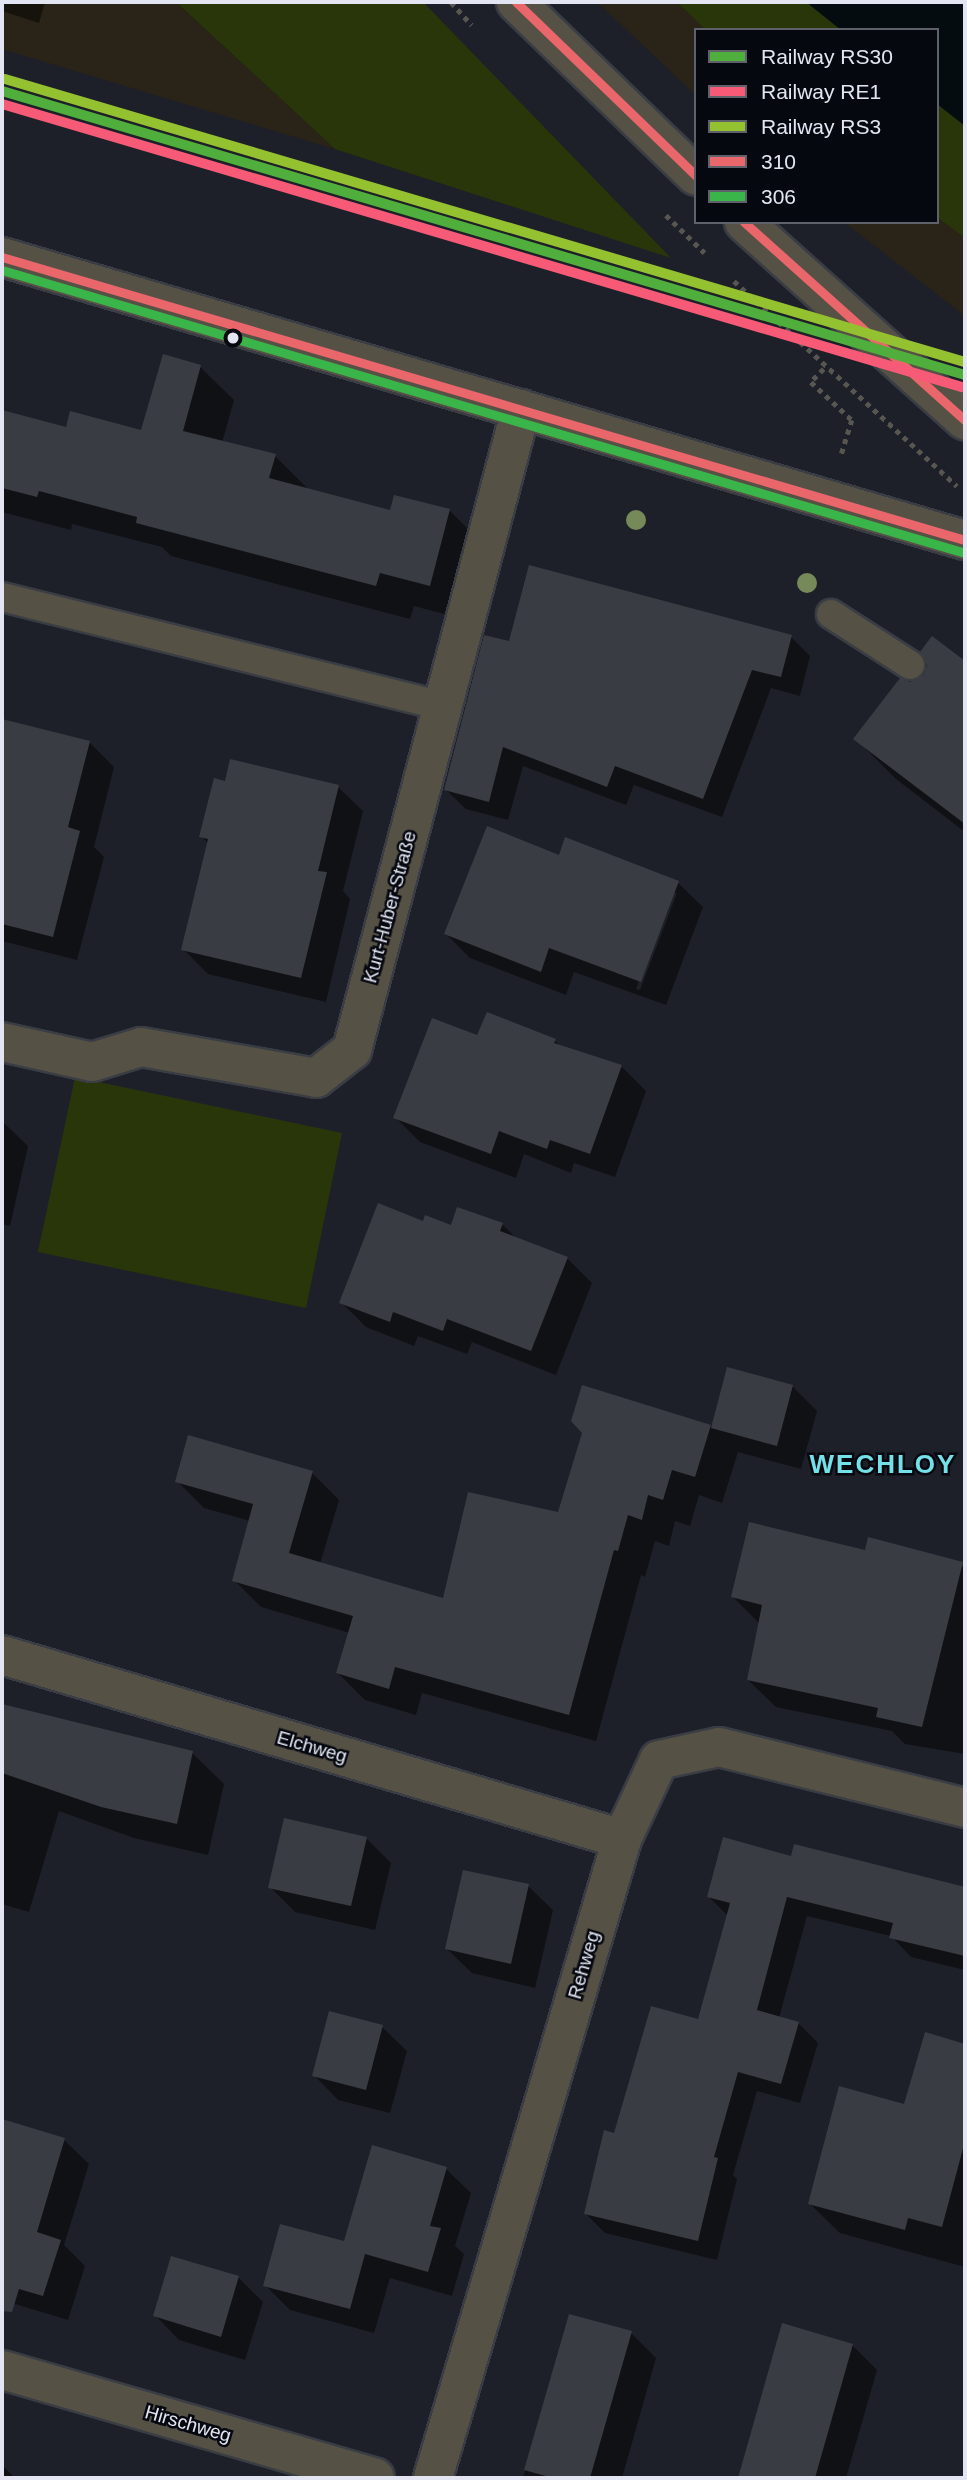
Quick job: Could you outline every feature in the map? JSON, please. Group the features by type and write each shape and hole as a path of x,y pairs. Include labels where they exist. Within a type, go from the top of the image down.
{"street":[{"path":"516,2 694,174"},
{"path":"746,224 965,419"},
{"path":"2,257 965,540"},
{"name":"Kurt-Huber-Straße","path":"2,1042 92,1062 141,1047 316,1078 352,1050 521,409"},
{"name":"Elchweg","path":"2,1655 622,1839"},
{"name":"Rehweg","path":"433,2478 622,1839 659,1760 719,1746 965,1808"},
{"name":"Hirschweg","path":"2,2371 375,2478"}],"lane":[{"path":"2,597 442,706"},
{"path":"831,614 910,665"}],"path":[{"path":"824,369 811,382 852,420 843,449"}],"shaded area":[{"path":"2,2 176,2 335,149 2,49"},
{"path":"597,2 965,2 965,316 847,224 939,224 939,28 694,28 694,93"},
{"path":"806,2 965,2 965,126 939,106 939,28 838,28"}],"green space":[{"path":"176,2 423,2 671,258 335,149"},
{"path":"677,2 965,2 965,238 939,218 939,28 704,28"},
{"path":"75,1077 342,1133 306,1308 38,1252"}],"building":[{"path":"163,354 201,365 183,431 276,454 269,478 390,510 394,495 450,509 430,586 380,573 376,586 136,523 137,517 39,491 37,497 2,488 2,410 66,427 70,411 141,430"},
{"path":"529,565 792,635 781,677 752,670 703,799 615,766 607,787 503,747 489,802 444,790 484,635 509,641"},
{"path":"932,636 965,661 965,824 853,739 900,678 910,682 924,675 927,665 920,652"},
{"path":"2,719 90,741 68,827 80,831 53,937 2,924"},
{"path":"230,759 339,785 318,871 327,872 301,978 181,950 208,839 199,837 214,778 225,781"},
{"path":"487,826 559,855 565,837 679,881 641,982 549,948 541,972 444,934"},
{"path":"487,1012 556,1039 554,1043 622,1065 590,1154 550,1140 547,1149 499,1131 491,1154 393,1118 432,1018 477,1035"},
{"path":"378,1203 423,1221 425,1215 451,1225 457,1207 503,1223 500,1231 568,1257 531,1351 447,1319 443,1331 393,1312 390,1322 339,1303"},
{"path":"727,1367 793,1385 777,1446 711,1428"},
{"path":"582,1385 711,1425 695,1477 672,1470 663,1500 648,1495 642,1520 628,1515 618,1551 614,1550 569,1715 395,1667 389,1689 336,1673 353,1616 232,1581 253,1504 175,1482 188,1435 313,1471 289,1553 443,1598 468,1492 558,1512 582,1433 571,1421"},
{"path":"749,1522 865,1550 868,1537 963,1562 922,1727 876,1717 878,1708 747,1680 762,1605 731,1597"},
{"path":"2,1704 193,1751 177,1824 101,1807 2,1773"},
{"path":"284,1818 367,1837 351,1906 268,1888"},
{"path":"723,1837 791,1856 794,1844 965,1887 965,1956 889,1938 893,1923 787,1897 757,2010 799,2022 781,2084 738,2072 714,2157 718,2158 698,2241 584,2214 604,2130 614,2133 651,2006 698,2019 730,1903 707,1897"},
{"path":"463,1870 529,1884 511,1964 445,1949"},
{"path":"329,2011 383,2025 366,2090 312,2076"},
{"path":"925,2032 965,2044 965,2141 942,2227 908,2218 905,2230 808,2204 839,2086 904,2104"},
{"path":"2,2119 65,2138 37,2232 61,2240 43,2296 19,2289 12,2312 2,2311"},
{"path":"372,2145 447,2167 430,2226 441,2228 428,2272 365,2254 350,2309 263,2286 280,2224 344,2241"},
{"path":"171,2256 239,2276 221,2337 153,2316"},
{"path":"569,2314 632,2331 590,2478 553,2478 524,2470"},
{"path":"782,2323 853,2344 815,2478 738,2478"}],"rail line":[{"name":"RS3","path":"5,79 965,362"},
{"name":"RS30","path":"2,91 965,375"},
{"name":"RE1","path":"2,104 962,387"}],"transit line":[{"name":"310","path":"516,2 694,174"},
{"name":"310","path":"746,224 965,420"},
{"name":"310","path":"2,257 965,540"},
{"name":"306","path":"2,270 962,552"}],"district":[{"name":"WECHLOY","path":"883,1465"}]}
